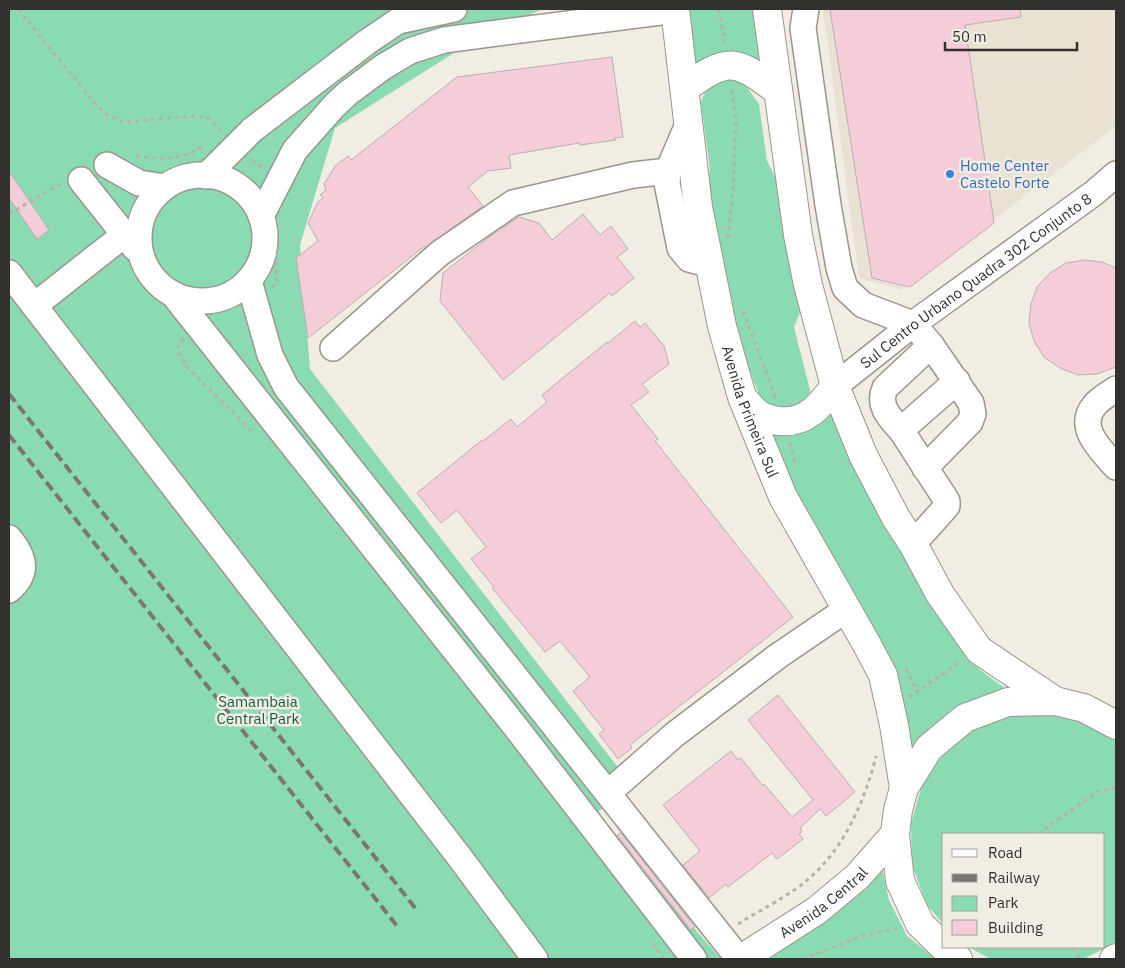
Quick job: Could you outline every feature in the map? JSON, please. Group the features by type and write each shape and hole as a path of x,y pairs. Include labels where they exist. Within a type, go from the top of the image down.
{"main road":[{"name":"Avenida Primeira Sul","path":"675,9 698,206 722,326 742,398 783,497 883,675 904,788"},
{"path":"767,9 798,235 808,285 835,386 863,455 896,518 913,544 940,594 979,650 1055,701"},
{"path":"684,88 706,72 728,64 746,69 778,91"},
{"path":"742,398 758,414 771,420 797,420 810,415 835,386"},
{"path":"942,945 920,924 900,881 894,834 904,788 929,748 965,718 1008,702 1055,701 1084,708 1116,725"},
{"path":"1084,708 1116,707"},
{"name":"Avenida Central","path":"740,959 816,911 857,877 894,834"},
{"path":"945,948 958,959"}],"street":[{"path":"206,176 252,130 368,42 398,22 454,9"},
{"path":"261,216 295,150 335,105 383,67 410,51 444,40 675,9"},
{"path":"767,9 804,18 828,205 839,268 845,288 863,305 913,324 931,344 971,403 974,414 970,422 926,468"},
{"path":"688,122 668,171 667,183 680,248 689,259 710,265"},
{"path":"118,160 139,183 165,187"},
{"path":"333,348 440,253 513,203 633,175 668,171"},
{"name":"Sul Centro Urbano Quadra 302 Conjunto 8","path":"835,386 913,324 1094,193 1116,174"},
{"path":"142,258 140,245 142,219 148,207 165,187 189,177 206,176 228,180 249,196 261,216 264,232 263,251 257,270 249,281 228,296 216,300 202,302 173,294"},
{"path":"72,181 124,235 142,258 156,281 173,294 518,730 694,959"},
{"path":"802,255 828,205"},
{"path":"35,305 124,235"},
{"path":"9,273 454,851 534,959"},
{"path":"249,281 270,355 286,387 740,959"},
{"path":"913,544 947,506 947,501 901,430 888,415 882,396 884,388 931,344"},
{"path":"901,430 957,381"},
{"path":"1116,389 1094,406 1088,421 1089,435 1116,467"},
{"path":"9,538 18,550 23,569 18,582 9,590"},
{"path":"608,793 674,735 778,656 847,608"}],"path":[{"path":"720,9 736,119 733,189 728,241"},
{"path":"215,138 230,126"},
{"path":"118,160 170,159 199,150 207,144"},
{"path":"9,214 72,181"},
{"path":"741,304 785,421 796,469"},
{"path":"891,710 917,690 979,650"},
{"path":"904,667 917,690"},
{"path":"720,936 801,884 821,868 848,831 872,771 876,753"},
{"path":"1039,833 1097,792 1116,787"},
{"path":"802,959 862,936 920,924"},
{"path":"1074,948 1080,959"}],"shaded area":[{"name":"Home Center Castelo Forte","path":"823,9 1116,9 1116,126 902,290 859,278"}],"green space":[{"name":"Samambaia Central Park","path":"9,9 542,9 457,51 335,128 300,245 310,369 630,783 595,815 721,959 9,959"},
{"path":"682,9 758,9 766,66 691,74"},
{"path":"734,79 746,86 759,104 767,161 780,186 802,308 794,327 811,394 797,417 762,403 737,336 706,196 710,170 701,102 707,87 719,81"},
{"path":"827,402 919,578 958,645 980,670 1013,694 912,752 759,425"},
{"path":"1023,712 1065,714 1104,730 1116,740 1116,941 1112,945 1083,959 990,959 971,948 1105,948 1105,833 942,833 942,923 927,905 912,865 911,823 923,782 948,748 982,724"},
{"path":"881,863 889,900 907,936 936,959 752,959"}],"building":[{"path":"830,9 1020,9 1021,17 965,25 994,223 910,287 872,278"},
{"path":"612,57 623,137 615,138 616,140 580,145 579,143 509,155 511,168 488,171 468,187 483,206 425,246 308,338 296,258 318,241 308,223 318,202 323,198 320,195 326,190 324,184 335,166 348,156 351,160 457,77"},
{"path":"9,171 49,230 37,239 9,198"},
{"path":"583,214 600,235 611,226 628,249 617,257 634,278 612,296 610,293 503,380 440,301 443,273 489,237 519,217 539,223 552,240"},
{"path":"1084,260 1102,262 1116,268 1116,367 1097,374 1078,375 1060,368 1044,357 1034,341 1029,323 1031,304 1037,287 1050,273 1066,263"},
{"path":"635,321 640,327 645,323 664,346 669,364 642,384 649,392 631,405 658,439 655,441 793,617 630,745 632,748 618,759 599,734 604,730 573,691 590,677 560,641 545,652 492,588 494,587 471,559 486,547 457,510 441,523 417,493 511,419 517,427 547,402 542,395"},
{"path":"778,695 855,792 826,816 820,809 800,828 802,832 799,834 803,839 777,859 772,853 728,887 726,884 709,898 683,865 700,851 663,805 731,751 738,760 741,758 763,786 764,784 792,817 813,800 748,720"},
{"path":"621,833 695,927 691,930 617,835"}],"railway":[{"path":"9,394 416,909"},
{"path":"9,435 397,926"}],"place":[{"name":"Home Center Castelo Forte","path":"950,174"}]}
